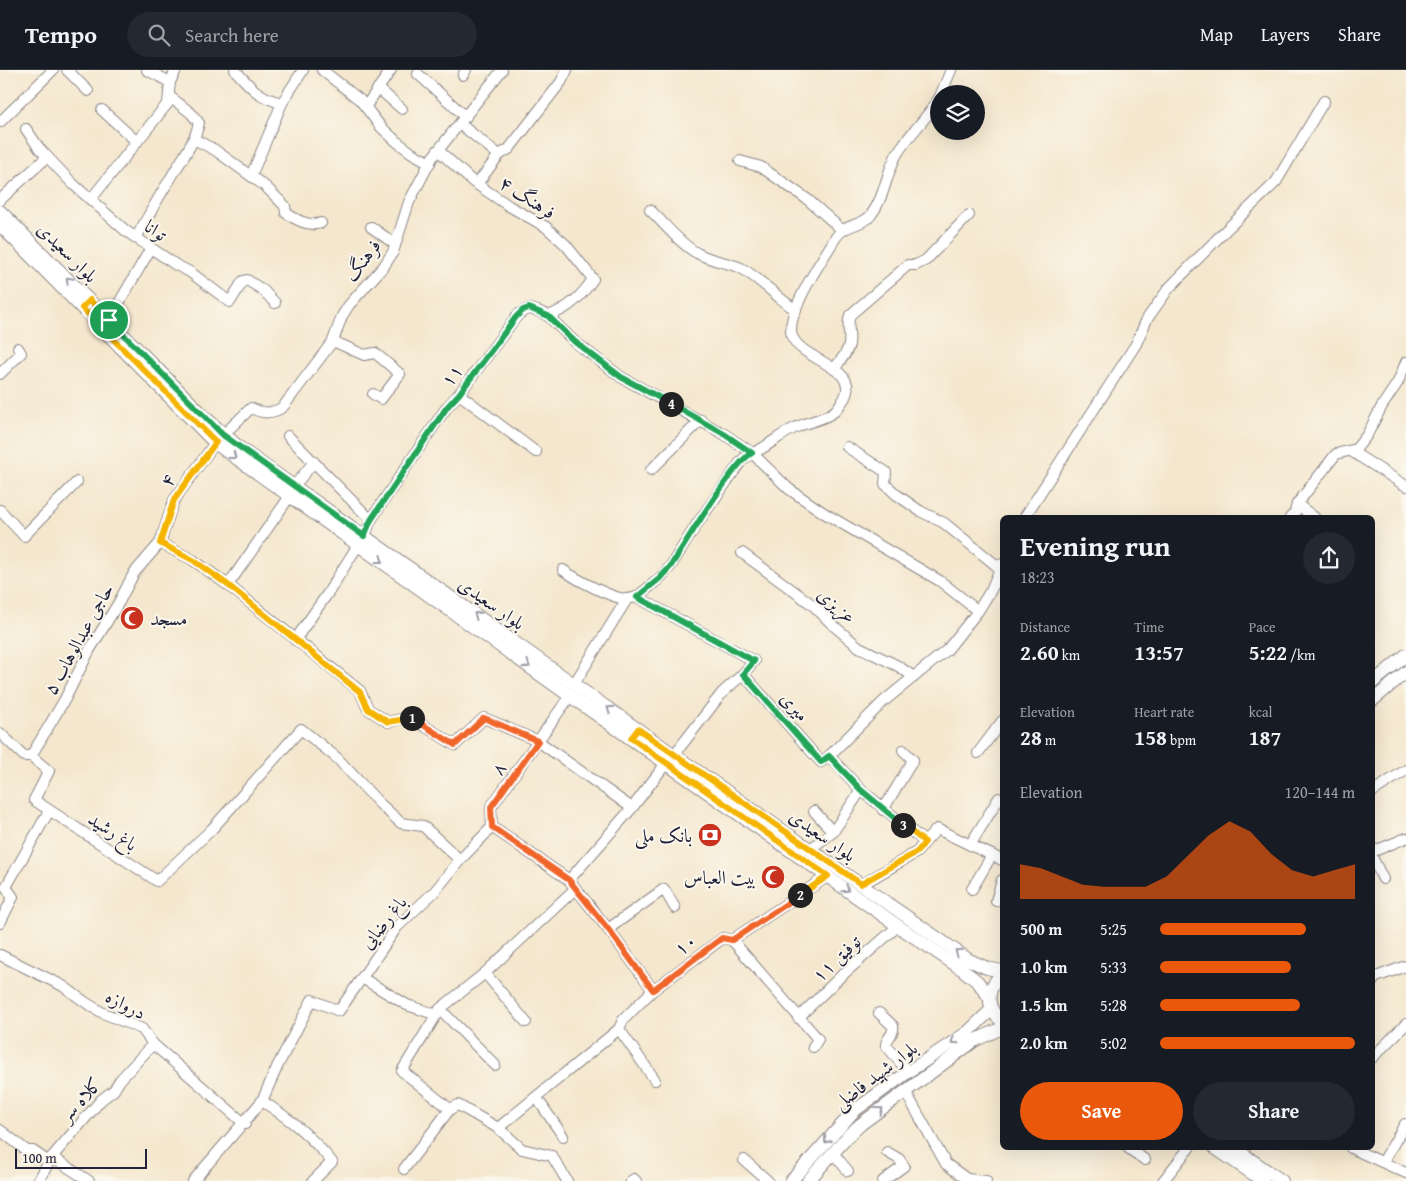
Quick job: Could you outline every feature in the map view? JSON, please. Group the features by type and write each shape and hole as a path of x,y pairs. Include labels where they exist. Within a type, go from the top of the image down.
{"main road":[{"name":"بلوار سعیدی","path":"0,211 86,304 219,439 670,758 898,926 964,970 978,982 995,1015 1000,1019"},
{"name":"بلوار سعیدی","path":"0,225 86,304 109,320 219,439"},
{"path":"1375,681 1406,655"},
{"path":"1375,698 1406,672"},
{"name":"بلوار سعیدی","path":"670,758 810,849 969,960 1000,972"},
{"name":"بلوار شهید فاضلی","path":"790,1181 847,1118 908,1072 968,1032 990,1003 992,985 1000,975"},
{"name":"بلوار شهید فاضلی","path":"808,1181 861,1124 974,1041 1000,1029"},
{"path":"1218,1150 1263,1181"},
{"path":"1237,1150 1282,1181"}],"street":[{"path":"0,122 53,70"},
{"path":"68,70 88,91"},
{"path":"147,70 170,82"},
{"path":"91,199 168,103 170,82 176,70"},
{"path":"251,176 282,103 303,70"},
{"path":"322,70 366,106 372,117 391,137 412,153 430,163"},
{"path":"366,106 391,70"},
{"name":"فرهنگ","path":"219,439 251,408 267,413 283,407 333,341 342,316 360,292 384,266 393,252 409,202 438,150 502,70"},
{"path":"477,184 499,156 508,149 561,82 567,70"},
{"path":"945,85 952,70"},
{"path":"239,71 255,93 282,103"},
{"path":"418,74 499,156"},
{"path":"378,88 402,109"},
{"path":"136,238 170,179 189,151 199,123 191,113 169,96"},
{"path":"1026,515 1136,344 1146,319 1170,288 1276,182 1324,101"},
{"path":"930,109 903,143 895,157 876,208 870,217 841,229 807,285 792,322 792,335 798,345 834,369 849,344 847,323 850,315 908,265 916,265 926,260 969,215"},
{"path":"102,110 137,142"},
{"name":"توانا","path":"26,129 47,157 73,184 136,238 190,272 230,302 243,282 247,280 263,290 276,303"},
{"path":"194,139 215,150 266,187 285,206 286,213 302,222 315,225 321,223"},
{"name":"فرهنگ ۴","path":"438,150 477,184 509,206 546,227 566,245 593,279 578,299 562,311 548,316"},
{"path":"0,200 47,157"},
{"path":"740,161 762,167 807,199 841,229"},
{"path":"650,210 678,239 697,253 741,268 761,282 780,300 796,310"},
{"path":"371,227 395,244"},
{"path":"109,320 151,248"},
{"name":"۱۱","path":"295,640 328,593 361,541 371,520 438,420 516,317 523,310 529,308 548,316"},
{"path":"548,316 575,342 621,377 724,434 752,453 789,489 881,547 940,581 978,611"},
{"path":"333,341 364,355 375,353 400,374 381,399 373,394"},
{"path":"0,374 21,352 18,348"},
{"path":"1292,515 1296,504 1336,454 1356,449 1367,435 1382,406 1398,382 1406,362"},
{"name":"۸","path":"492,827 491,807 538,741 632,598 659,579 670,567 742,460 796,427 819,420 836,410 845,396 848,386 846,379 834,369"},
{"path":"459,394 536,452"},
{"path":"651,470 700,420"},
{"path":"288,436 371,520"},
{"name":"۴","path":"160,543 174,500 219,439"},
{"path":"847,447 886,472 885,484 897,495 920,511 944,523 1000,565"},
{"path":"1351,451 1406,486"},
{"path":"228,585 314,462"},
{"path":"0,510 24,536 77,482"},
{"path":"1296,504 1311,515"},
{"path":"160,543 193,560 228,585 360,692 368,709 388,722 410,717 455,745 484,718 538,741 632,808"},
{"name":"حاجی عبدالوهاب ۵","path":"31,756 65,699 88,651 119,602 134,573 160,543"},
{"name":"عزیزی","path":"742,553 814,606 834,626 860,647 898,666 914,677"},
{"path":"563,570 575,578 616,597 632,598 754,661 722,693 632,808 569,880"},
{"path":"925,842 883,810 829,756 884,701 947,650 978,611 1000,571"},
{"name":"میری","path":"743,674 821,762 829,756"},
{"path":"978,753 1000,724"},
{"name":"باغ رشید","path":"49,811 157,881 212,829 301,730 337,758 379,803 401,823 423,826 460,860"},
{"path":"0,734 24,756 31,756 48,770 34,800 49,811 6,887 13,897 0,923"},
{"path":"883,810 913,760 903,750"},
{"path":"1375,790 1406,770"},
{"path":"810,849 833,832 861,790"},
{"path":"970,845 999,798"},
{"path":"814,811 833,832"},
{"path":"460,860 492,827 569,880 653,990"},
{"path":"861,884 917,852 937,829 1000,859"},
{"path":"1375,851 1406,838"},
{"path":"972,889 992,855"},
{"name":"باغ رضایی","path":"262,1101 312,1000 339,1011 397,927 435,891 460,860"},
{"path":"1375,863 1383,879"},
{"name":"۱۰","path":"498,1128 619,1029 623,1020 653,990 722,938 732,940 828,876"},
{"path":"996,901 1000,887"},
{"path":"450,1109 402,1071 439,1012 485,973 575,889"},
{"path":"608,929 664,889 675,908"},
{"name":"توفیق ۱۱","path":"798,1018 839,978 898,926"},
{"path":"732,940 818,1039 812,1047"},
{"name":"دروازه","path":"0,955 63,986 103,1012 142,1029 153,1044 244,1124"},
{"path":"1375,978 1406,966"},
{"path":"485,973 526,1022"},
{"path":"362,978 407,1005 439,1012 495,1065"},
{"path":"879,1013 893,1026 893,1031 886,1045 908,1072"},
{"path":"1375,1055 1406,1024"},
{"path":"619,1029 655,1080"},
{"name":"کلاه سر","path":"38,1181 50,1159 101,1100 114,1090 120,1080 153,1044"},
{"path":"905,1091 946,1164 967,1179 986,1181"},
{"path":"536,1097 563,1136"},
{"path":"194,1181 262,1101 291,1120 315,1142 332,1162 313,1181"},
{"path":"404,1170 450,1109 458,1104 498,1128 522,1149 552,1156 567,1181"},
{"path":"1383,1162 1406,1125"},
{"path":"0,1130 27,1151 33,1151 50,1159 89,1181"},
{"path":"1131,1150 1145,1160"},
{"path":"1163,1181 1187,1150"},
{"path":"1356,1150 1406,1173"},
{"path":"883,1181 904,1166 887,1152"},
{"path":"833,1153 848,1171"},
{"path":"744,1160 768,1181"}],"place":[{"name":"مسجد","path":"132,618"},
{"name":"بانک ملی","path":"710,835"},
{"name":"بیت العباس","path":"773,877"}],"route":[{"path":"90,300 109,320 223,435 364,536 371,520 447,407 459,394 516,317 523,310 529,308 548,316 575,342 621,377 724,434 752,453 742,460 727,480 670,567 637,597 754,661 743,674 821,762 829,756 883,810 925,842 917,852 861,884 638,729 631,738 828,876 732,940 722,938 653,990 569,880 492,827 491,807 538,741 484,718 455,745 410,717 388,722 368,709 360,692 228,585 193,560 160,543 174,500 216,442 82,308 90,300"}]}
